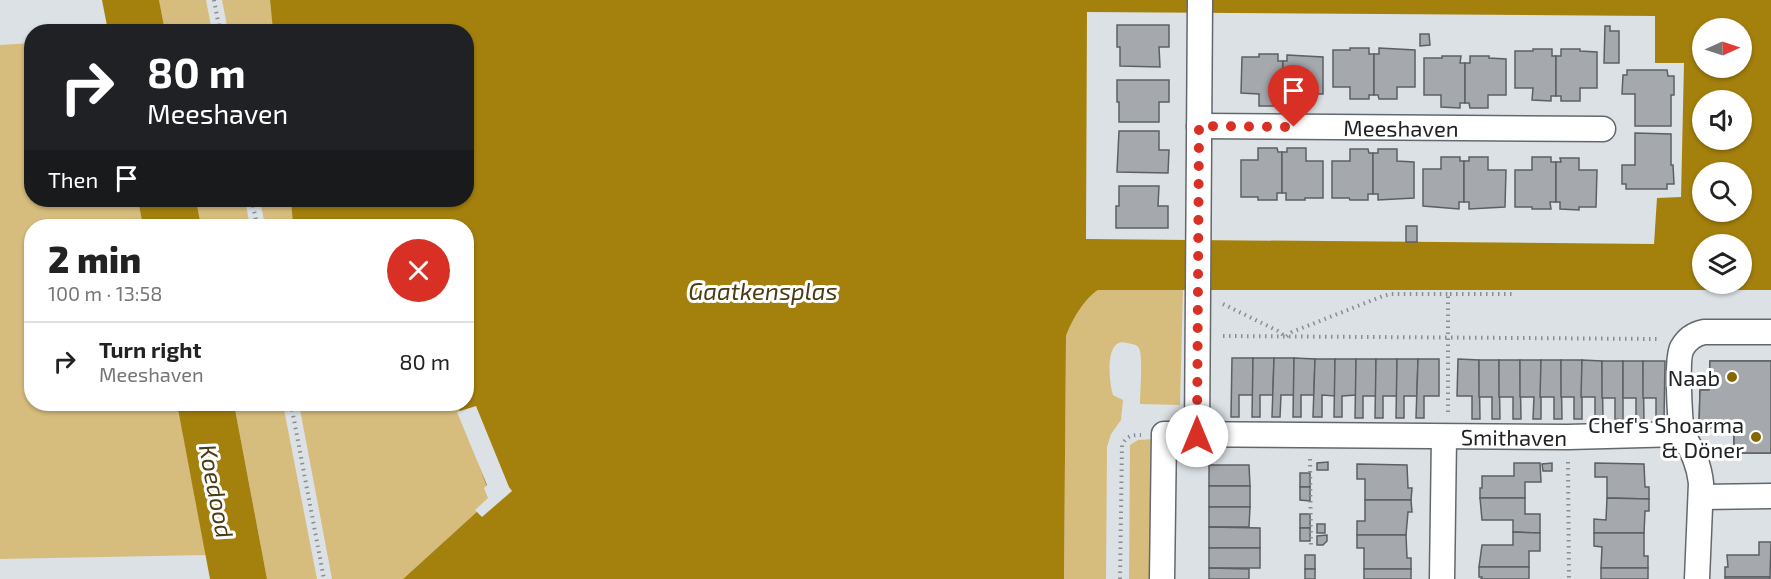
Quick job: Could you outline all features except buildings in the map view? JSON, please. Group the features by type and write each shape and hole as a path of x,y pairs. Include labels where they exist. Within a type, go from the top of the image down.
{"street":[{"path":"1197,436 1200,0"},
{"name":"Meeshaven","path":"1199,126 1603,129"},
{"path":"1697,579 1701,483 1698,463 1682,434 1679,415 1680,354 1689,339 1704,332 1771,332"},
{"path":"1162,579 1164,434"},
{"name":"Smithaven","path":"1164,434 1444,437 1682,434"},
{"path":"1442,579 1444,437"},
{"path":"1701,496 1771,496"}],"path":[{"path":"214,0 218,24"},
{"path":"1286,337 1292,332 1391,294 1515,294"},
{"path":"1444,437 1449,406 1448,294"},
{"path":"1198,297 1217,301 1286,337"},
{"path":"1198,336 1689,339"},
{"path":"292,411 324,579"},
{"path":"1120,579 1122,445 1126,437 1132,435 1164,434"},
{"path":"1310,436 1311,549"},
{"path":"1568,437 1569,579"}],"shaded area":[{"path":"159,0 206,0 211,24 164,24"},
{"path":"222,0 270,0 272,24 227,24"},
{"path":"24,43 24,207 139,207 142,219 24,219 24,411 178,411 206,555 0,559 0,45"},
{"path":"197,207 246,207 249,219 200,219"},
{"path":"261,207 292,207 292,219 264,219"},
{"path":"1098,290 1183,290 1180,405 1140,404 1139,348 1127,343 1115,346 1110,362 1112,389 1113,395 1123,400 1121,420 1111,434 1107,447 1106,579 1064,579 1066,336 1079,310"},
{"path":"235,411 284,411 317,579 267,579"},
{"path":"300,411 460,411 491,499 403,579 332,579"},
{"path":"1153,439 1151,579 1129,579 1130,445 1138,440"}],"water":[{"path":"102,0 159,0 164,24 107,24"},
{"name":"Gaatkensplas","path":"270,0 1771,0 1771,290 1752,290 1752,234 1692,234 1692,290 1098,290 1079,310 1066,336 1064,579 403,579 491,499 460,411 474,411 474,219 292,219 292,207 474,207 474,24 272,24","holes":["1087,12 1655,16 1655,63 1684,63 1681,197 1657,198 1654,244 1086,239"]},
{"path":"139,207 197,207 200,219 142,219"},
{"name":"Koedood","path":"178,411 235,411 267,579 210,579"}],"pier":[{"path":"476,406 512,491 482,517 475,510 488,498 484,488 487,485 457,412 474,411"}],"place":[{"name":"Naab","path":"1732,377"},
{"name":"Chef's Shoarma & Döner","path":"1756,437"}],"route":[{"path":"1197,436 1199,126 1294,127"}]}
